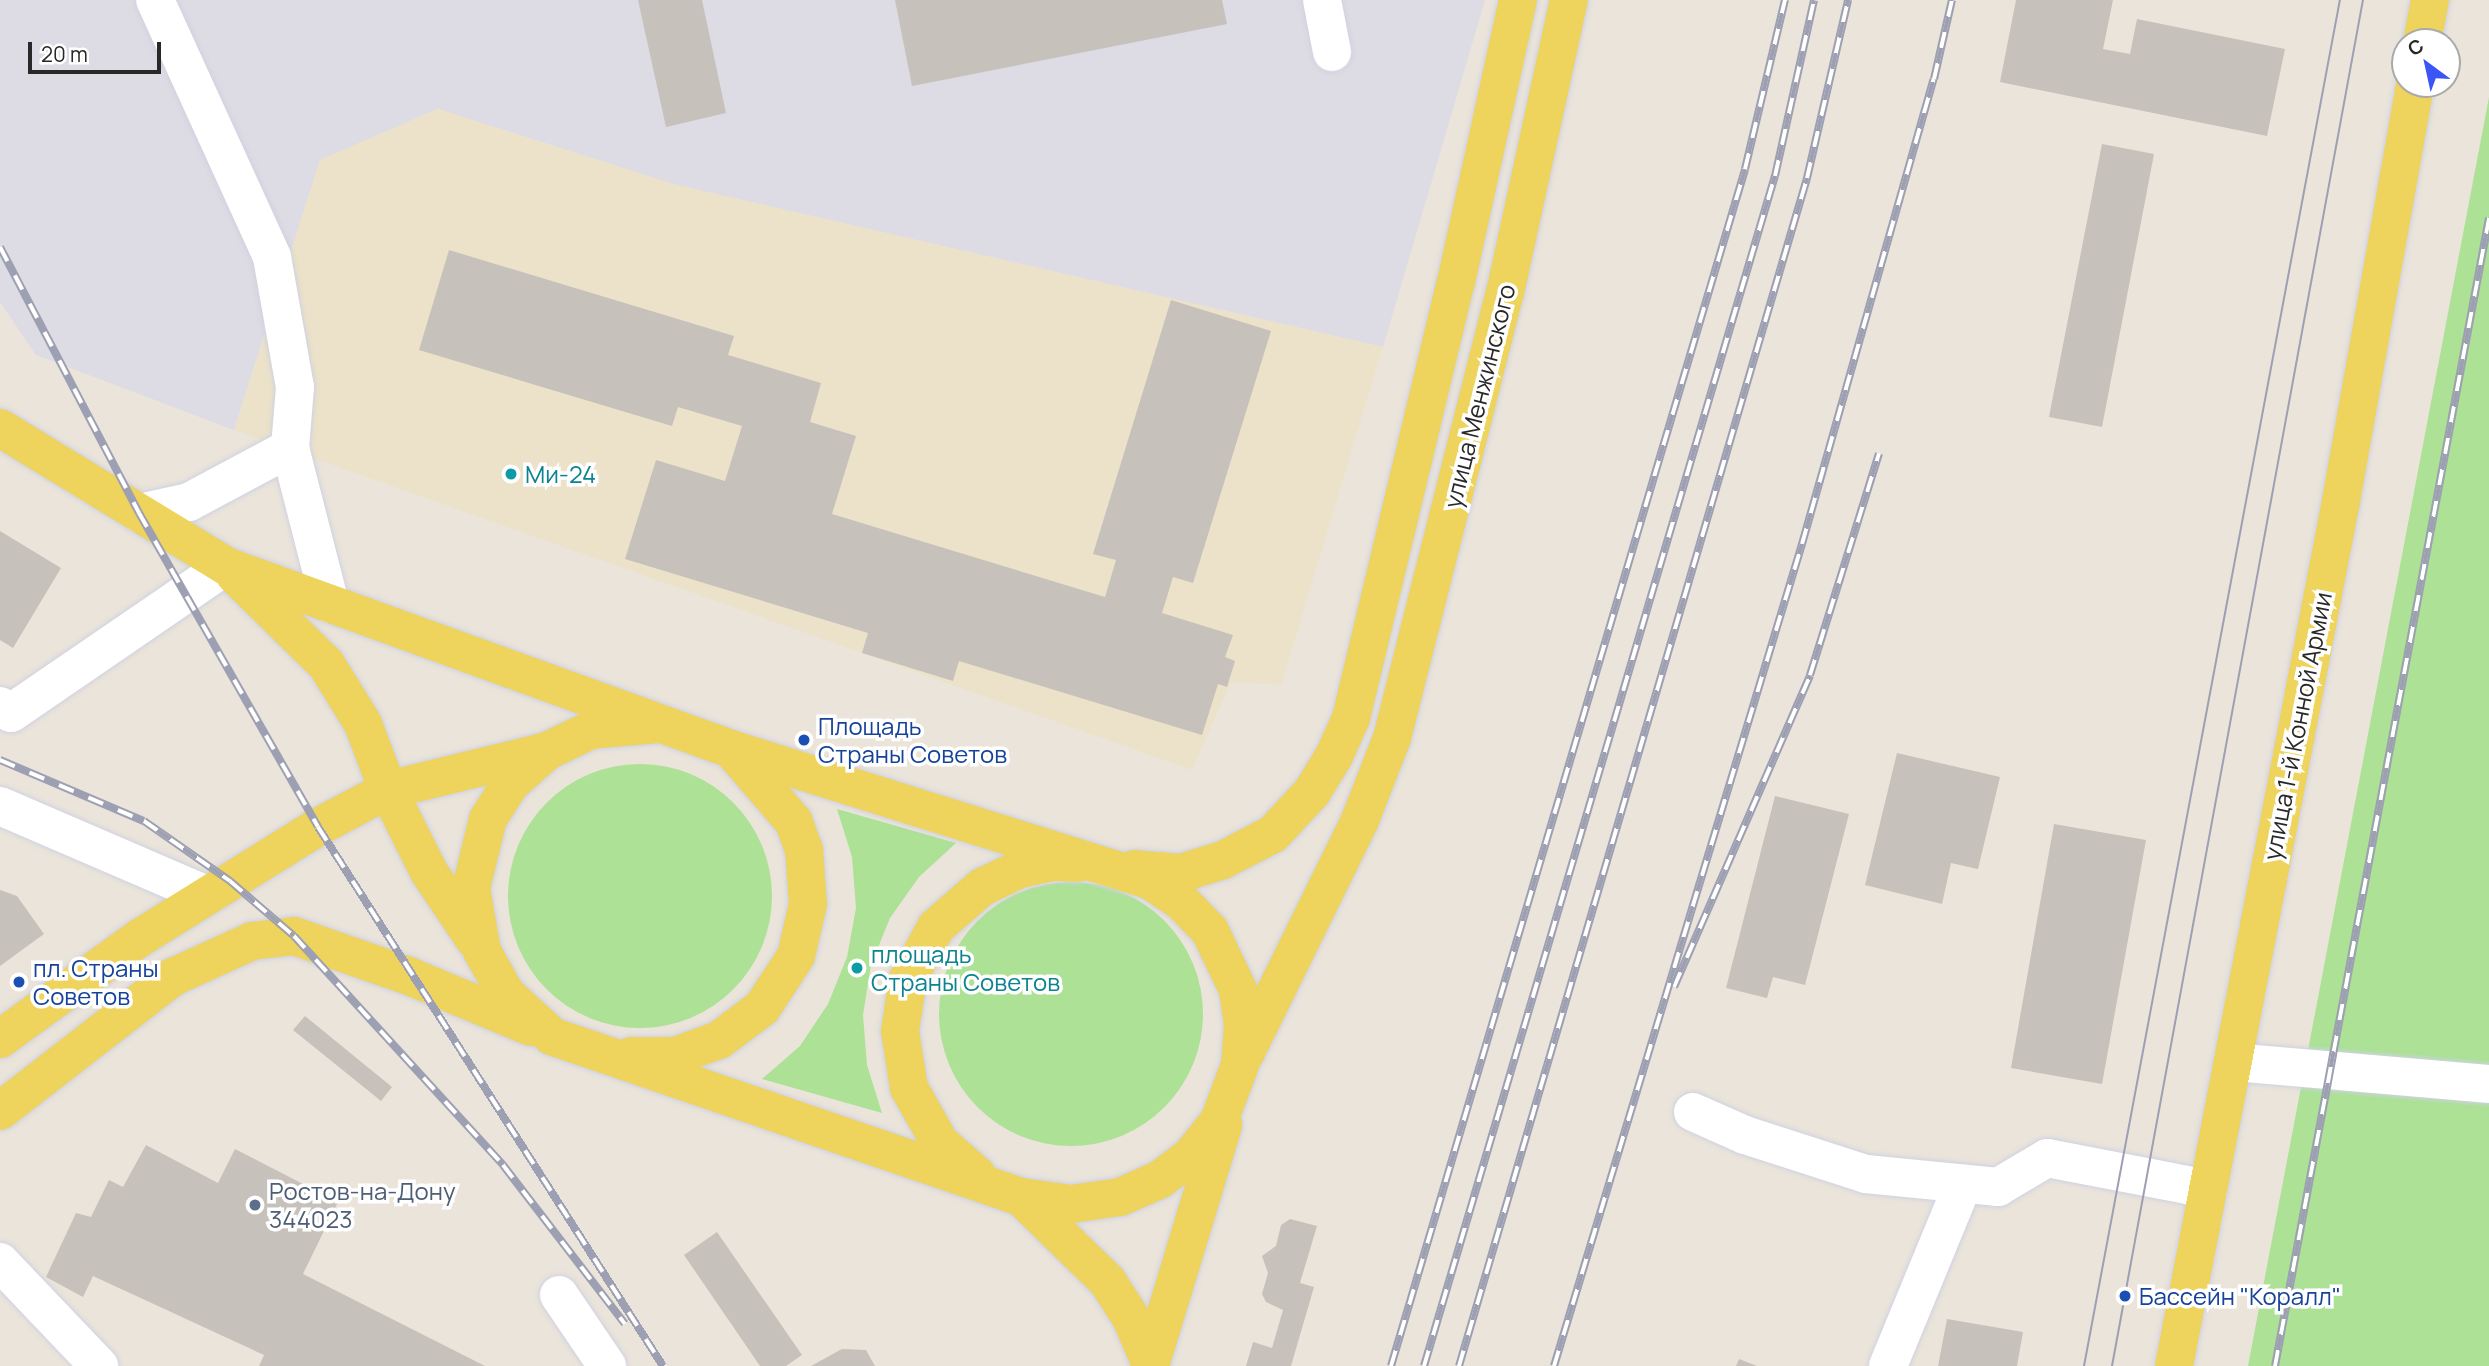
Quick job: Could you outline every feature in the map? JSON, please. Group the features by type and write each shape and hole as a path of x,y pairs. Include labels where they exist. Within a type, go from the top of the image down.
{"main road":[{"name":"улица Менжинского","path":"1112,866 1181,873 1223,860 1273,834 1312,792 1334,756 1357,692 1456,282 1518,0"},
{"name":"улица Менжинского","path":"1237,1076 1360,820 1371,786 1392,738 1502,307 1569,0"},
{"path":"2425,28 2430,0"},
{"name":"улица 1-й Конной Армии","path":"2174,1366 2412,98"},
{"path":"0,428 226,566 731,749 1112,866 1151,881 1182,902 1210,931 1238,990 1243,1024 1237,1076 1150,1366"},
{"path":"226,566 326,664 363,724 388,790 429,872 482,951 506,994 552,1036"},
{"path":"0,1039 141,937 274,851 388,790 547,751 591,730 660,724"},
{"path":"604,1056 675,1056 719,1040 762,1008 796,956 808,904 804,850 794,822 731,749"},
{"path":"482,951 471,888 488,819 510,783 547,751"},
{"path":"1112,866 1054,862 1020,869 982,887 936,927 908,979 900,1031 902,1059 919,1112 940,1143 969,1171 1013,1194 1108,1282 1131,1318 1150,1366"},
{"path":"0,1111 173,977 252,941 294,936 409,976 604,1056 1013,1194 1072,1204 1120,1197 1161,1180 1191,1156 1219,1121 1237,1076"}],"street":[{"path":"155,0 272,257 295,387 290,448 330,604"},
{"path":"1322,0 1332,52"},
{"path":"139,513 189,502 290,448"},
{"path":"0,706 10,713 226,566"},
{"path":"0,806 207,895"},
{"path":"2233,1062 2489,1084"},
{"path":"1693,1112 1745,1135 1866,1174 1998,1186 2047,1158 2208,1189"},
{"path":"1888,1366 1963,1184"},
{"path":"0,1262 89,1363"},
{"path":"559,1295 607,1366"}],"shaded area":[{"path":"0,0 1485,0 1383,347 673,184 438,109 320,160 234,430 36,355 0,302"},
{"path":"438,109 673,184 1383,347 1281,685 1231,682 1192,770 234,430 320,160"}],"green space":[{"path":"2489,97 2489,1366 2248,1366 2294,1124"},
{"path":"627,764 653,764 678,769 702,779 724,794 742,812 757,834 767,858 772,896 770,922 757,958 742,980 724,998 702,1013 678,1023 653,1028 627,1028 602,1023 578,1013 556,998 538,980 523,958 513,934 508,909 508,883 513,858 523,834 538,812 556,794 578,779 602,769"},
{"path":"837,809 956,843 919,877 890,918 871,965 863,1015 867,1065 882,1113 762,1079 800,1046 828,1004 847,957 856,908 852,857"},
{"path":"1058,882 1084,882 1109,887 1133,897 1155,912 1173,930 1188,952 1198,976 1203,1014 1201,1040 1188,1076 1173,1098 1155,1116 1133,1131 1109,1141 1084,1146 1058,1146 1033,1141 1009,1131 987,1116 969,1098 954,1076 944,1052 939,1027 939,1001 944,976 954,952 969,930 987,912 1009,897 1033,887"}],"building":[{"path":"638,0 702,0 726,113 666,127"},
{"path":"895,0 1222,0 1227,24 912,86"},
{"path":"2016,0 2113,0 2103,49 2130,54 2137,19 2285,49 2267,136 2000,82"},
{"path":"2102,144 2154,154 2102,427 2049,417"},
{"path":"449,250 734,336 728,355 821,383 810,422 856,436 832,514 1105,597 1116,560 1093,554 1171,300 1271,331 1193,583 1173,577 1162,613 1233,635 1225,657 1235,661 1227,687 1218,684 1202,735 959,661 953,681 862,653 868,633 625,559 656,460 725,481 742,426 678,407 672,426 419,350"},
{"path":"0,531 61,568 13,648 0,640"},
{"path":"1897,753 2000,777 1978,869 1951,863 1942,904 1865,885"},
{"path":"1775,796 1849,814 1805,985 1773,977 1767,998 1726,988"},
{"path":"2054,824 2146,840 2102,1084 2011,1068"},
{"path":"0,890 17,896 44,934 0,966"},
{"path":"305,1016 392,1087 381,1101 293,1030"},
{"path":"146,1145 218,1183 235,1149 338,1202 303,1274 485,1366 259,1366 264,1355 93,1276 83,1297 46,1277 76,1213 91,1217 109,1180 123,1187"},
{"path":"1290,1219 1317,1226 1300,1283 1314,1287 1291,1366 1246,1366 1253,1342 1272,1348 1283,1310 1266,1302 1262,1294 1268,1273 1262,1256 1276,1246 1281,1225"},
{"path":"717,1232 802,1355 786,1366 760,1366 684,1255"},
{"path":"1947,1319 2023,1332 2017,1366 1938,1366"},
{"path":"842,1349 866,1350 875,1366 811,1366"},
{"path":"1739,1359 1757,1366 1736,1366"}],"tram line":[{"path":"2084,1366 2340,0"},
{"path":"2112,1366 2363,0"}],"railway":[{"path":"1391,1366 1745,169 1785,0"},
{"path":"1424,1366 1775,176 1814,0"},
{"path":"1459,1366 1807,178 1848,0"},
{"path":"1554,1366 1802,544 1934,79 1952,0"},
{"path":"2275,1366 2489,218"},
{"path":"0,247 139,513 318,827 663,1366"},
{"path":"1674,987 1810,675 1879,454"},
{"path":"0,760 144,821 230,881 294,936 503,1165 625,1324"}],"place":[{"name":"Ми-24","path":"511,474"},
{"name":"Площадь Страны Советов","path":"804,740"},
{"name":"площадь Страны Советов","path":"857,968"},
{"name":"пл. Страны Советов","path":"19,982"},
{"name":"Ростов-на-Дону 344023","path":"255,1205"},
{"name":"Бассейн \"Коралл\"","path":"2125,1296"}]}
